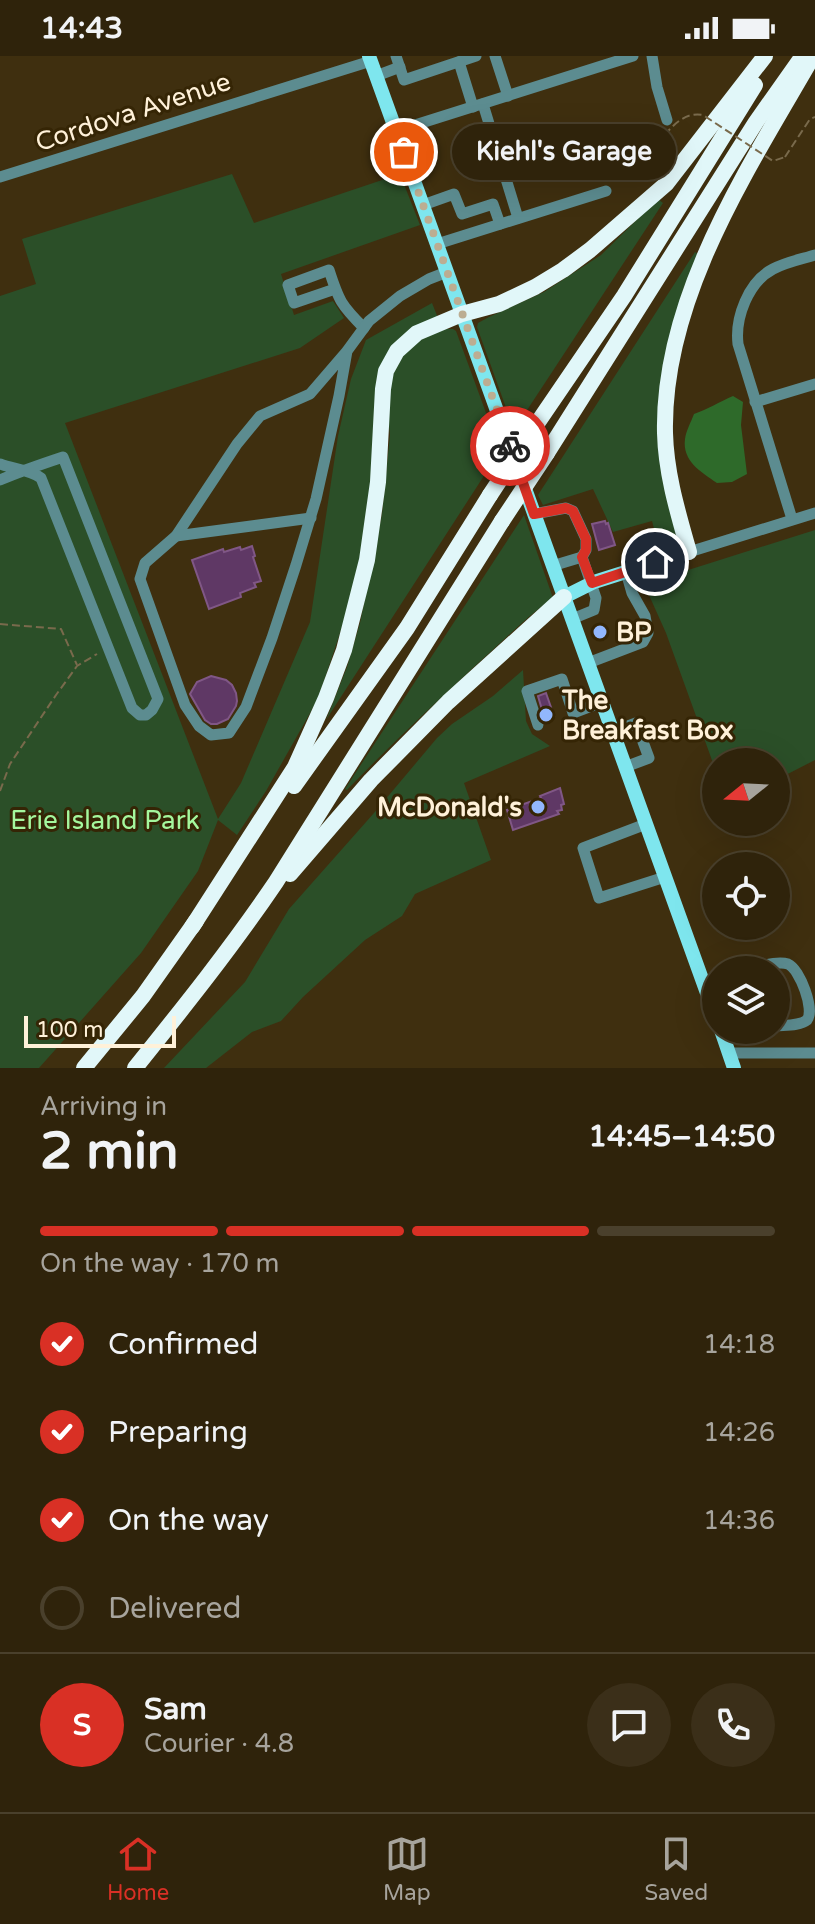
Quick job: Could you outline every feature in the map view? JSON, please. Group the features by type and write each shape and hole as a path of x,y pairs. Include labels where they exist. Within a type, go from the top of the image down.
{"highway":[{"path":"192,927 295,767 344,650 372,534 386,371 397,351 410,338 462,314 499,304 535,287 563,270 613,231 666,184 765,56"},
{"path":"84,1068 143,996 407,628 490,495 624,296 772,56"},
{"path":"248,924 756,122 803,56"},
{"path":"689,552 672,490 667,458 665,409 671,357 688,298 715,232 813,56"},
{"path":"135,1068 248,924 371,780 448,702 564,597"}],"main road":[{"path":"372,64 665,877 702,962"},
{"path":"564,597 592,583 689,552"},
{"path":"728,1044 734,1068"}],"street":[{"path":"398,62 404,80 476,56"},
{"path":"495,56 508,96"},
{"path":"396,131 633,56"},
{"path":"652,56 667,120"},
{"name":"Cordova Avenue","path":"0,177 372,64 398,62"},
{"path":"459,62 518,218"},
{"path":"437,244 606,191"},
{"path":"423,205 454,194 462,214 493,204 500,224"},
{"path":"792,519 737,336 739,319 761,278 774,268 815,255"},
{"path":"347,351 311,518 267,652 246,707 229,733 211,735 199,726 185,705 140,579 145,563 176,536 237,444 260,416 310,394 369,321 400,296 447,272"},
{"path":"335,289 338,300 364,328"},
{"path":"755,402 815,384"},
{"path":"0,464 22,471 36,474 41,478 132,708 140,715 146,715 158,699 63,457 22,471 0,480"},
{"path":"534,514 566,508 573,511 586,539 582,557 552,566"},
{"path":"689,552 815,513"},
{"path":"176,536 311,518"},
{"path":"572,619 594,610 596,598 582,557"},
{"path":"588,663 643,642 648,633 645,616 632,593 626,572"},
{"path":"538,725 527,691 562,679 573,713 602,702"},
{"path":"612,732 636,723 649,758 625,767"},
{"path":"646,824 583,848 599,898 665,877"},
{"path":"790,965 799,973 809,1015 806,1020 790,1023"},
{"path":"729,1053 815,1053"}],"path":[{"path":"650,154 678,121 696,113 773,161 785,157 810,119 815,117"},
{"path":"0,624 61,629 77,666"},
{"path":"0,791 10,764 77,666 110,649"}],"green space":[{"name":"Erie Island Park","path":"232,174 254,223 400,174 420,225 281,274 294,315 333,301 344,318 300,348 65,423 218,819 241,783 310,622 338,436 351,379 366,340 432,303 438,318 377,377 365,537 345,618 318,699 266,791 237,835 218,820 198,871 141,953 39,1068 0,1068 0,296 36,284 22,239"},
{"path":"658,199 663,203 514,430 478,323 544,292 601,255"},
{"path":"695,252 699,255 684,287 665,356 659,429 679,540 672,551 661,555 652,521 613,532 593,489 543,505 538,495"},
{"path":"445,329 456,331 500,451 326,720 360,623 382,514 390,435 387,409 391,377 406,350 420,339"},
{"path":"733,396 743,402 741,425 747,474 732,482 717,483 699,470 686,454 686,436 694,414"},
{"path":"524,515 553,598 513,631 345,789"},
{"path":"815,530 815,760 790,773 790,748 708,748 666,633 644,584"},
{"path":"523,670 526,721 532,734 550,746 464,783 491,860 415,894 402,916 365,940 281,1021 252,1032 206,1068 164,1068 245,982 289,909 437,738"}],"building":[{"path":"605,521 615,545 599,550 592,524"},
{"path":"252,546 261,581 254,583 256,587 240,593 241,597 209,609 192,560 223,549 224,552"},
{"path":"211,676 232,685 237,701 228,719 217,724 205,720 190,694 197,682"},
{"path":"546,693 554,716 545,720 538,696"},
{"name":"McDonald's","path":"560,788 564,804 561,805 562,810 557,811 559,814 513,830 507,810"}],"way so far":[{"path":"404,152 510,446"}],"place":[{"name":"Kiehl's Garage","path":"404,152"},
{"name":"BP","path":"600,632"},
{"name":"The Breakfast Box","path":"546,715"},
{"name":"McDonald's","path":"538,807"}],"route":[{"path":"510,446 534,514 566,508 573,511 586,539 582,557 592,583 655,562"}]}
